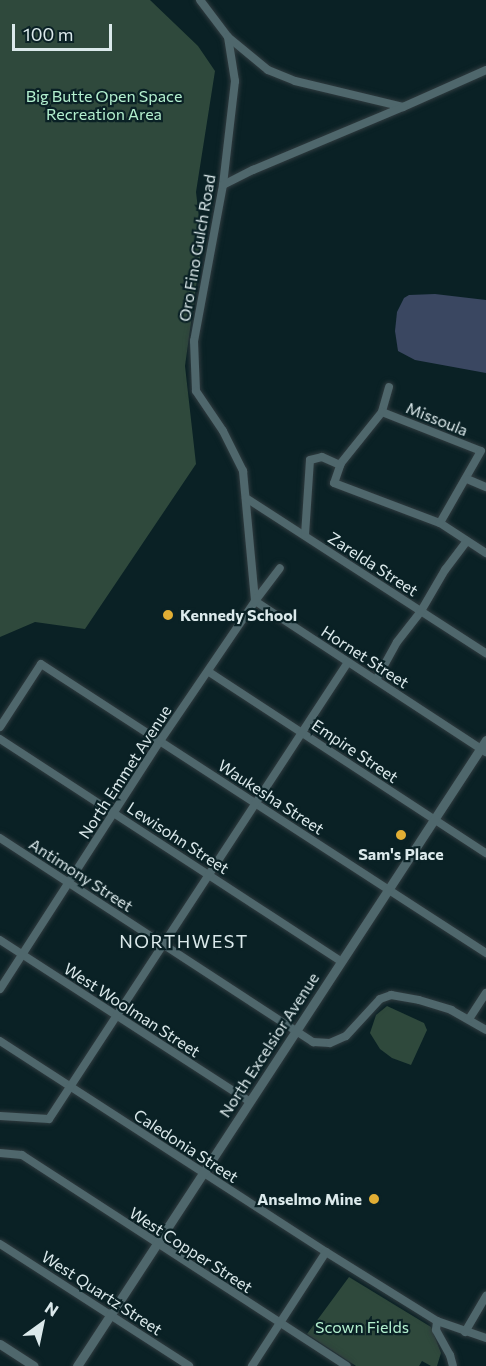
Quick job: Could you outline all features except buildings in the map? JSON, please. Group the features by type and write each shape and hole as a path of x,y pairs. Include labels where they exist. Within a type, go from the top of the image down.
{"street":[{"name":"Oro Fino Gulch Road","path":"200,0 228,37 235,81 223,185 194,341 196,391 223,431 243,471 246,498"},
{"path":"228,37 248,56 268,70 295,81 403,107"},
{"path":"223,185 486,70"},
{"path":"389,387 382,412 340,465 334,483 440,523 486,553"},
{"name":"Missoula","path":"382,412 481,451 466,479"},
{"path":"304,535 310,460 322,457 340,465"},
{"path":"440,523 466,479 486,487"},
{"path":"246,498 255,601"},
{"name":"Zarelda Street","path":"246,498 486,653"},
{"path":"376,680 397,642 421,611 445,570 467,541"},
{"name":"North Emmet Avenue","path":"0,989 160,741 280,568"},
{"name":"Hornet Street","path":"255,601 484,747"},
{"path":"0,1116 49,1119 348,662"},
{"name":"Waukesha Street","path":"0,727 41,664 486,954"},
{"name":"Empire Street","path":"209,672 486,853"},
{"name":"Lewisohn Street","path":"0,740 341,961"},
{"name":"North Excelsior Avenue","path":"77,1366 341,961 484,747"},
{"name":"Antimony Street","path":"0,838 318,1044 337,1041 354,1030 375,1004 385,996 397,995 419,1000 469,1019"},
{"name":"West Woolman Street","path":"0,940 250,1102"},
{"path":"486,993 469,1019 486,1030"},
{"name":"Caledonia Street","path":"0,1041 437,1321 486,1338"},
{"name":"West Copper Street","path":"0,1153 22,1155 347,1366"},
{"name":"West Quartz Street","path":"0,1244 189,1366"},
{"path":"252,1366 326,1252"},
{"path":"465,1332 486,1296"},
{"path":"437,1321 436,1330 450,1355 453,1366"},
{"path":"0,1344 34,1366"}],"green space":[{"name":"Big Butte Open Space Recreation Area","path":"0,0 150,0 198,46 215,71 196,192 202,243 185,366 196,464 85,629 35,622 0,637"},
{"path":"387,1006 424,1023 427,1030 411,1065 392,1058 380,1049 370,1033 376,1015"},
{"name":"Scown Fields","path":"349,1277 431,1327 441,1353 437,1366 431,1366 422,1361 419,1366 356,1366 307,1334"}],"water":[{"path":"435,294 486,300 486,373 415,360 398,351 395,331 397,312 404,298 409,295"}],"place":[{"name":"Kennedy School","path":"168,615"},
{"name":"Sam's Place","path":"401,835"},
{"name":"Anselmo Mine","path":"374,1199"}],"district":[{"name":"NORTHWEST","path":"184,941"}]}
